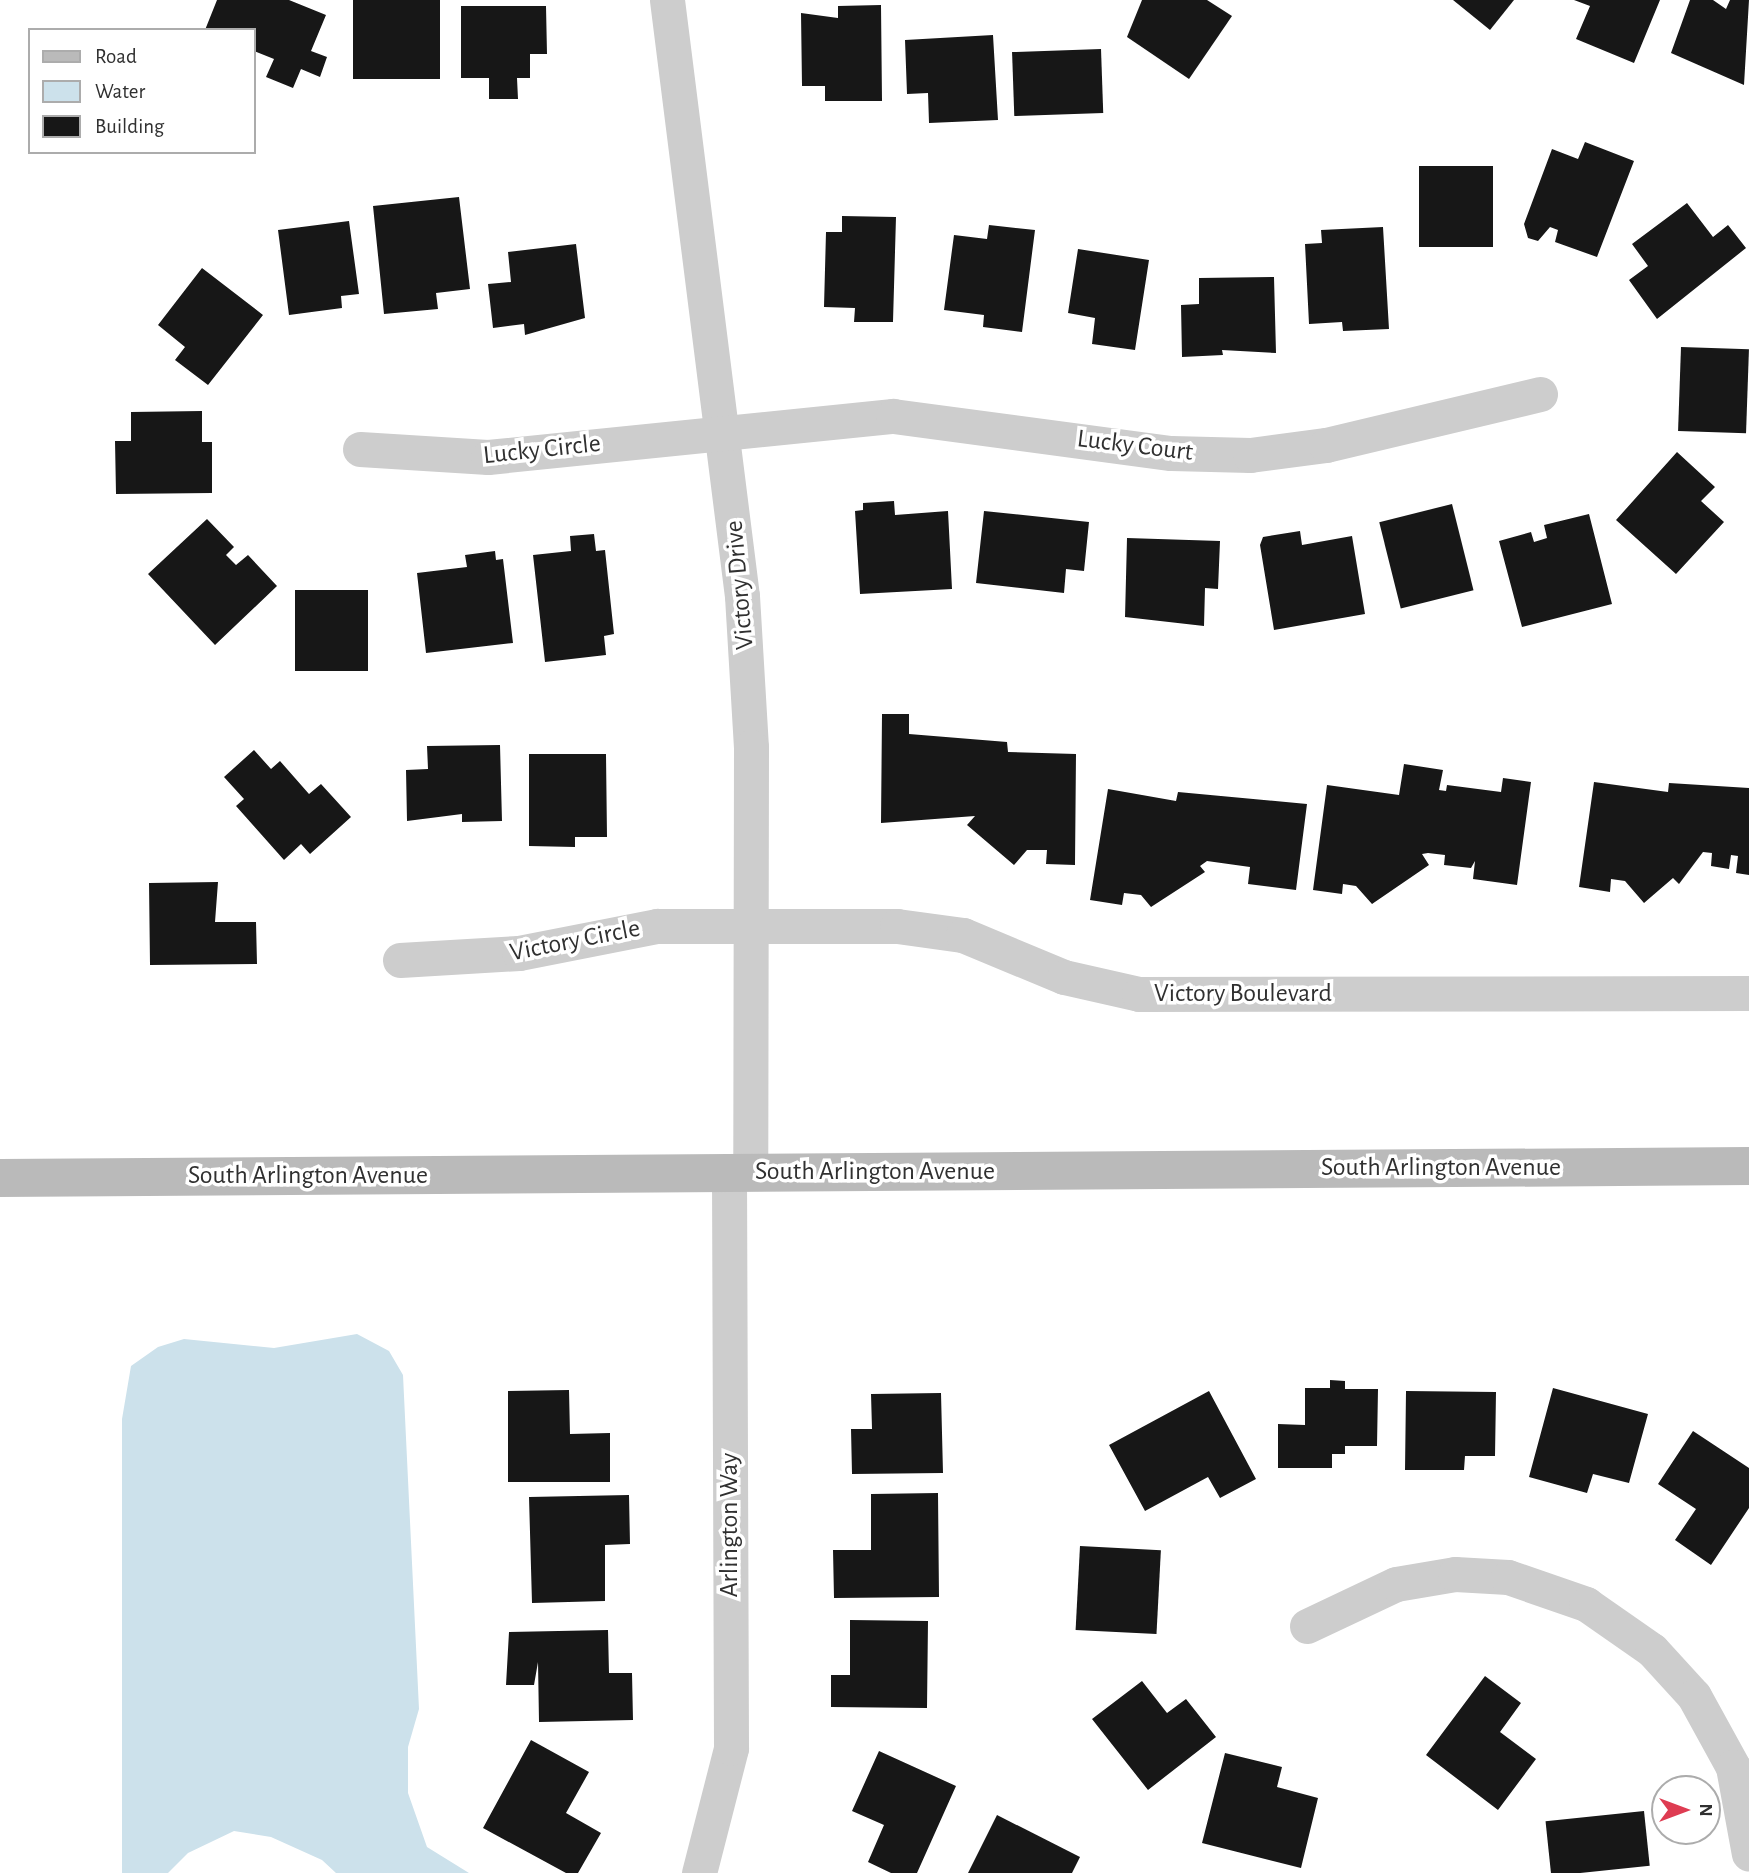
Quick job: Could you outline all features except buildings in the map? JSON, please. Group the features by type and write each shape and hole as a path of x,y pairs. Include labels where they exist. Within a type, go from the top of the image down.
{"main road":[{"name":"South Arlington Avenue","path":"0,1178 1749,1166"}],"street":[{"name":"Victory Drive","path":"667,0 725,430 748,680 749,926 739,1173"},
{"name":"Lucky Court","path":"725,430 909,417 1171,453 1250,455 1326,446 1540,394"},
{"name":"Lucky Circle","path":"360,449 488,457 725,430"},
{"name":"Victory Circle","path":"400,960 519,954 631,928 749,926"},
{"name":"Victory Boulevard","path":"749,926 949,932 1064,976 1139,994 1749,993"},
{"name":"Arlington Way","path":"699,1873 731,1748 739,1173"},
{"path":"1307,1626 1396,1584 1455,1574 1508,1577 1586,1604 1652,1650 1694,1696 1732,1767 1749,1854"}],"water":[{"path":"357,1334 389,1351 403,1375 419,1709 408,1747 408,1793 427,1847 469,1873 336,1873 322,1860 271,1837 234,1831 188,1853 168,1873 122,1873 122,1419 131,1366 158,1347 184,1339 274,1348"}]}
